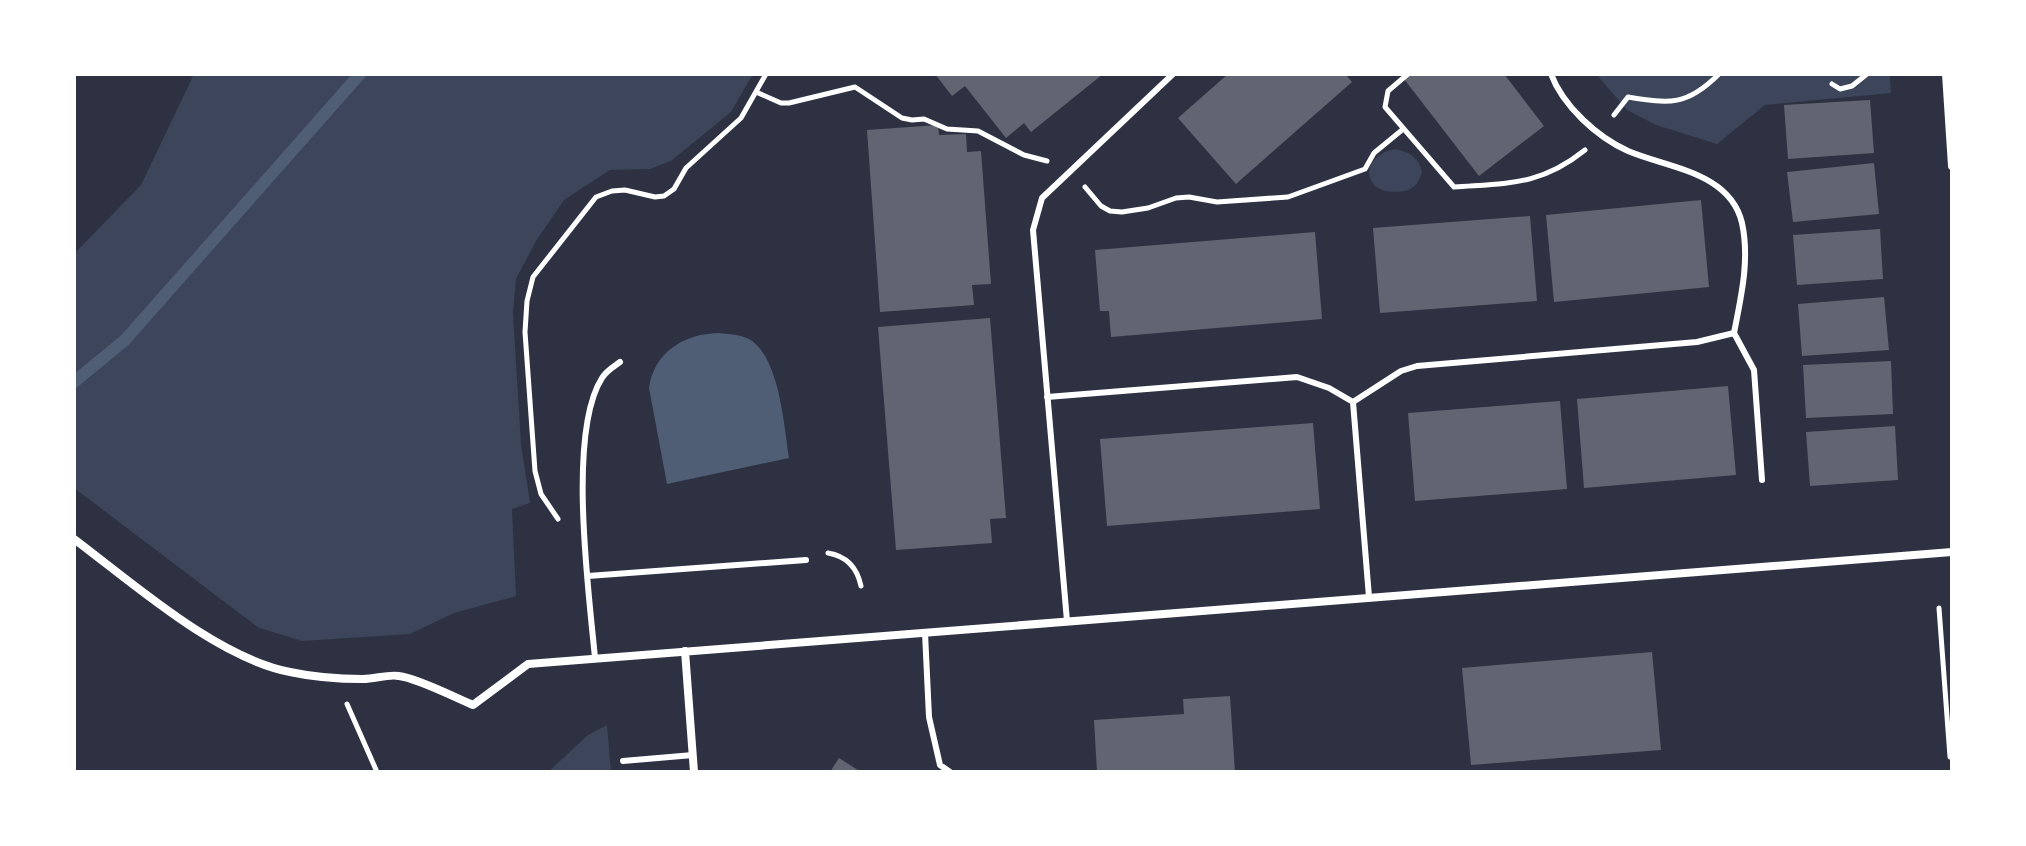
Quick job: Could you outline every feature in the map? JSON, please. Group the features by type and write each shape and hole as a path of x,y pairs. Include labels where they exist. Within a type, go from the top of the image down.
{"street":[{"path":"1946,74 1952,166"},
{"path":"74,539 177,615 229,649 258,663 288,672 335,677 362,679 400,676 473,705 528,664 1952,552"},
{"path":"685,651 694,772"}],"lane":[{"path":"1067,621 1033,230 1042,198 1173,74"},
{"path":"1551,74 1588,127 1625,149 1675,169 1698,174 1715,183 1730,198 1741,220 1745,246 1744,279 1734,333 1754,370 1762,480"},
{"path":"1353,402 1401,371 1417,366 1697,342 1734,333"},
{"path":"595,658 585,550 583,479 592,402 600,380 620,362"},
{"path":"1047,397 1297,377 1329,388 1353,402"},
{"path":"1353,402 1369,597"},
{"path":"588,576 804,560"},
{"path":"925,633 929,717 940,765 950,772"},
{"path":"623,761 693,755"}],"path":[{"path":"585,550 547,504 535,471 525,332 527,301 533,277 596,197 625,190 655,197 664,196 674,189 686,168 741,118 766,74"},
{"path":"1408,74 1388,91 1385,107 1454,187 1527,182 1575,158 1588,148 1628,97 1658,102 1680,101 1703,89 1719,74"},
{"path":"1832,84 1840,89 1852,86 1867,74"},
{"path":"804,560 806,553 840,555 855,570 861,586"},
{"path":"1939,608 1950,757"},
{"path":"335,677 377,772"}],"shaded area":[{"path":"194,74 753,74 731,112 671,161 650,169 610,170 564,200 536,241 516,279 513,313 521,444 530,503 512,509 516,596 454,613 410,634 302,641 259,628 74,488 74,254 141,185"},
{"path":"1596,74 1890,74 1891,93 1765,105 1717,144 1656,125 1627,110"},
{"path":"1395,149 1413,156 1422,172 1412,188 1393,192 1374,185 1369,172 1373,161"},
{"path":"718,333 744,337 756,344 765,356 778,390 789,458 667,484 649,388 652,375 657,364 673,347 694,337"},
{"path":"607,725 611,772 548,772 588,735"}],"building":[{"path":"935,74 1103,74 1031,132 1024,123 1006,138 965,86 952,96"},
{"path":"1228,74 1345,74 1352,82 1236,184 1178,118"},
{"path":"1411,74 1504,74 1544,126 1479,176 1404,79"},
{"path":"1870,100 1874,153 1788,159 1784,105"},
{"path":"938,125 939,135 966,134 967,152 981,151 991,284 972,285 974,305 880,312 867,130"},
{"path":"1874,163 1879,214 1793,222 1787,172"},
{"path":"1701,200 1709,287 1554,302 1546,215"},
{"path":"1530,216 1537,301 1380,313 1373,228"},
{"path":"1880,229 1883,279 1797,285 1793,235"},
{"path":"1315,232 1322,319 1111,337 1109,311 1100,311 1095,250"},
{"path":"1884,297 1889,350 1802,356 1798,304"},
{"path":"990,318 1006,518 990,519 992,543 896,550 878,327"},
{"path":"1891,361 1893,414 1806,418 1803,365"},
{"path":"1728,386 1736,475 1584,488 1577,399"},
{"path":"1560,401 1567,489 1415,501 1408,413"},
{"path":"1313,423 1320,509 1107,526 1100,439"},
{"path":"1895,426 1898,480 1810,486 1806,432"},
{"path":"1652,652 1661,750 1471,765 1462,668"},
{"path":"1230,696 1235,772 1097,772 1094,720 1184,714 1183,699"},
{"path":"839,758 861,772 830,772"}],"waterway":[{"path":"74,382 125,340 360,74"}]}
